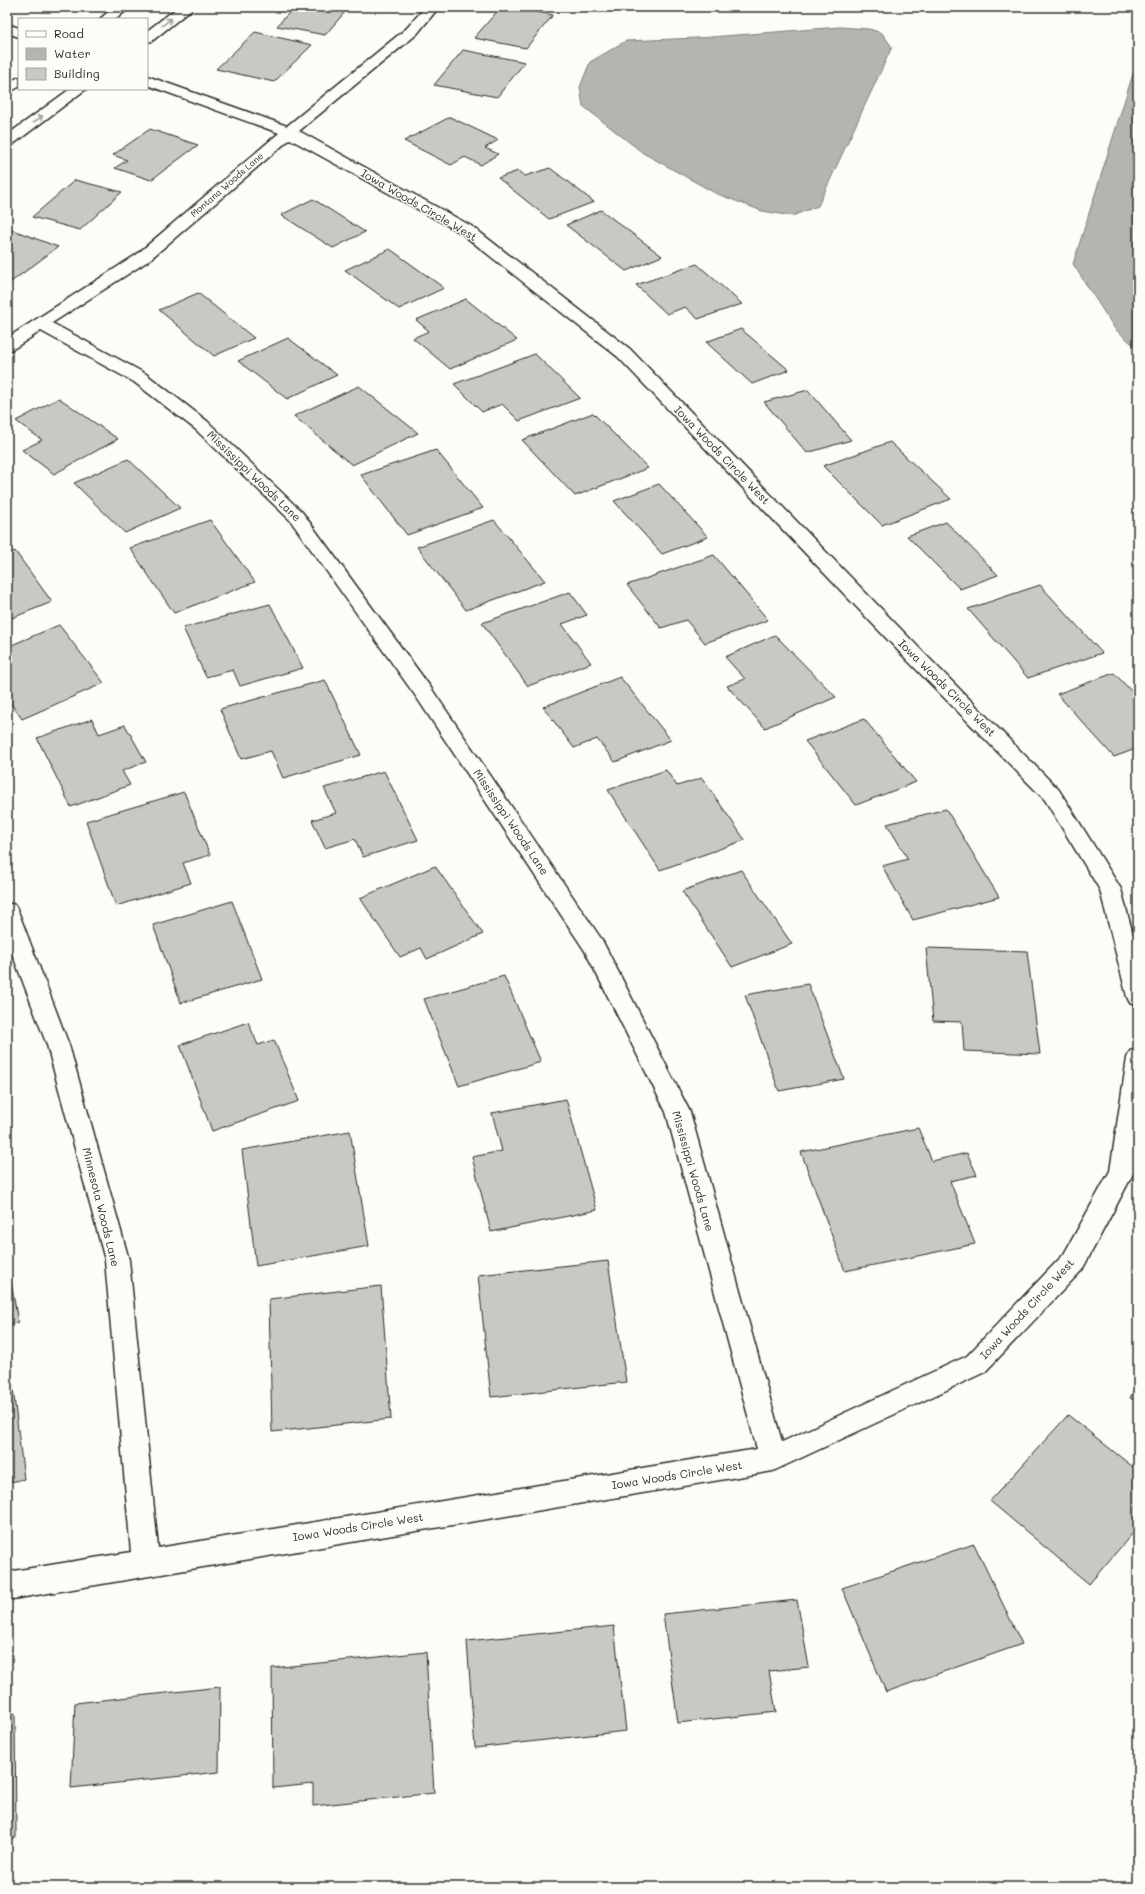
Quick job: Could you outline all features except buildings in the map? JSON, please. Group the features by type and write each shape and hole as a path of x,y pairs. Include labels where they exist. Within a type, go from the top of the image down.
{"street":[{"path":"108,18 123,7"},
{"path":"148,37 187,7"},
{"name":"Montana Woods Lane","path":"7,345 142,258 289,132 412,32 432,7"},
{"path":"7,28 18,33"},
{"name":"Iowa Woods Circle West","path":"148,80 289,132 467,230 624,353 915,656 1052,794 1110,889 1138,997"},
{"path":"7,89 18,82"},
{"path":"7,142 78,90"},
{"name":"Mississippi Woods Lane","path":"41,324 140,378 201,425 296,516 424,693 594,946 678,1112 773,1459"},
{"name":"Minnesota Woods Lane","path":"7,911 58,1045 117,1260 146,1562"},
{"name":"Iowa Woods Circle West","path":"7,1586 773,1459 976,1364 1073,1262 1130,1175 1138,1058"}],"water":[{"path":"840,27 869,29 882,33 892,47 818,206 792,216 762,211 715,193 643,153 583,106 580,87 590,62 626,41 698,38"},
{"path":"1138,58 1138,349 1115,329 1073,264"}]}
